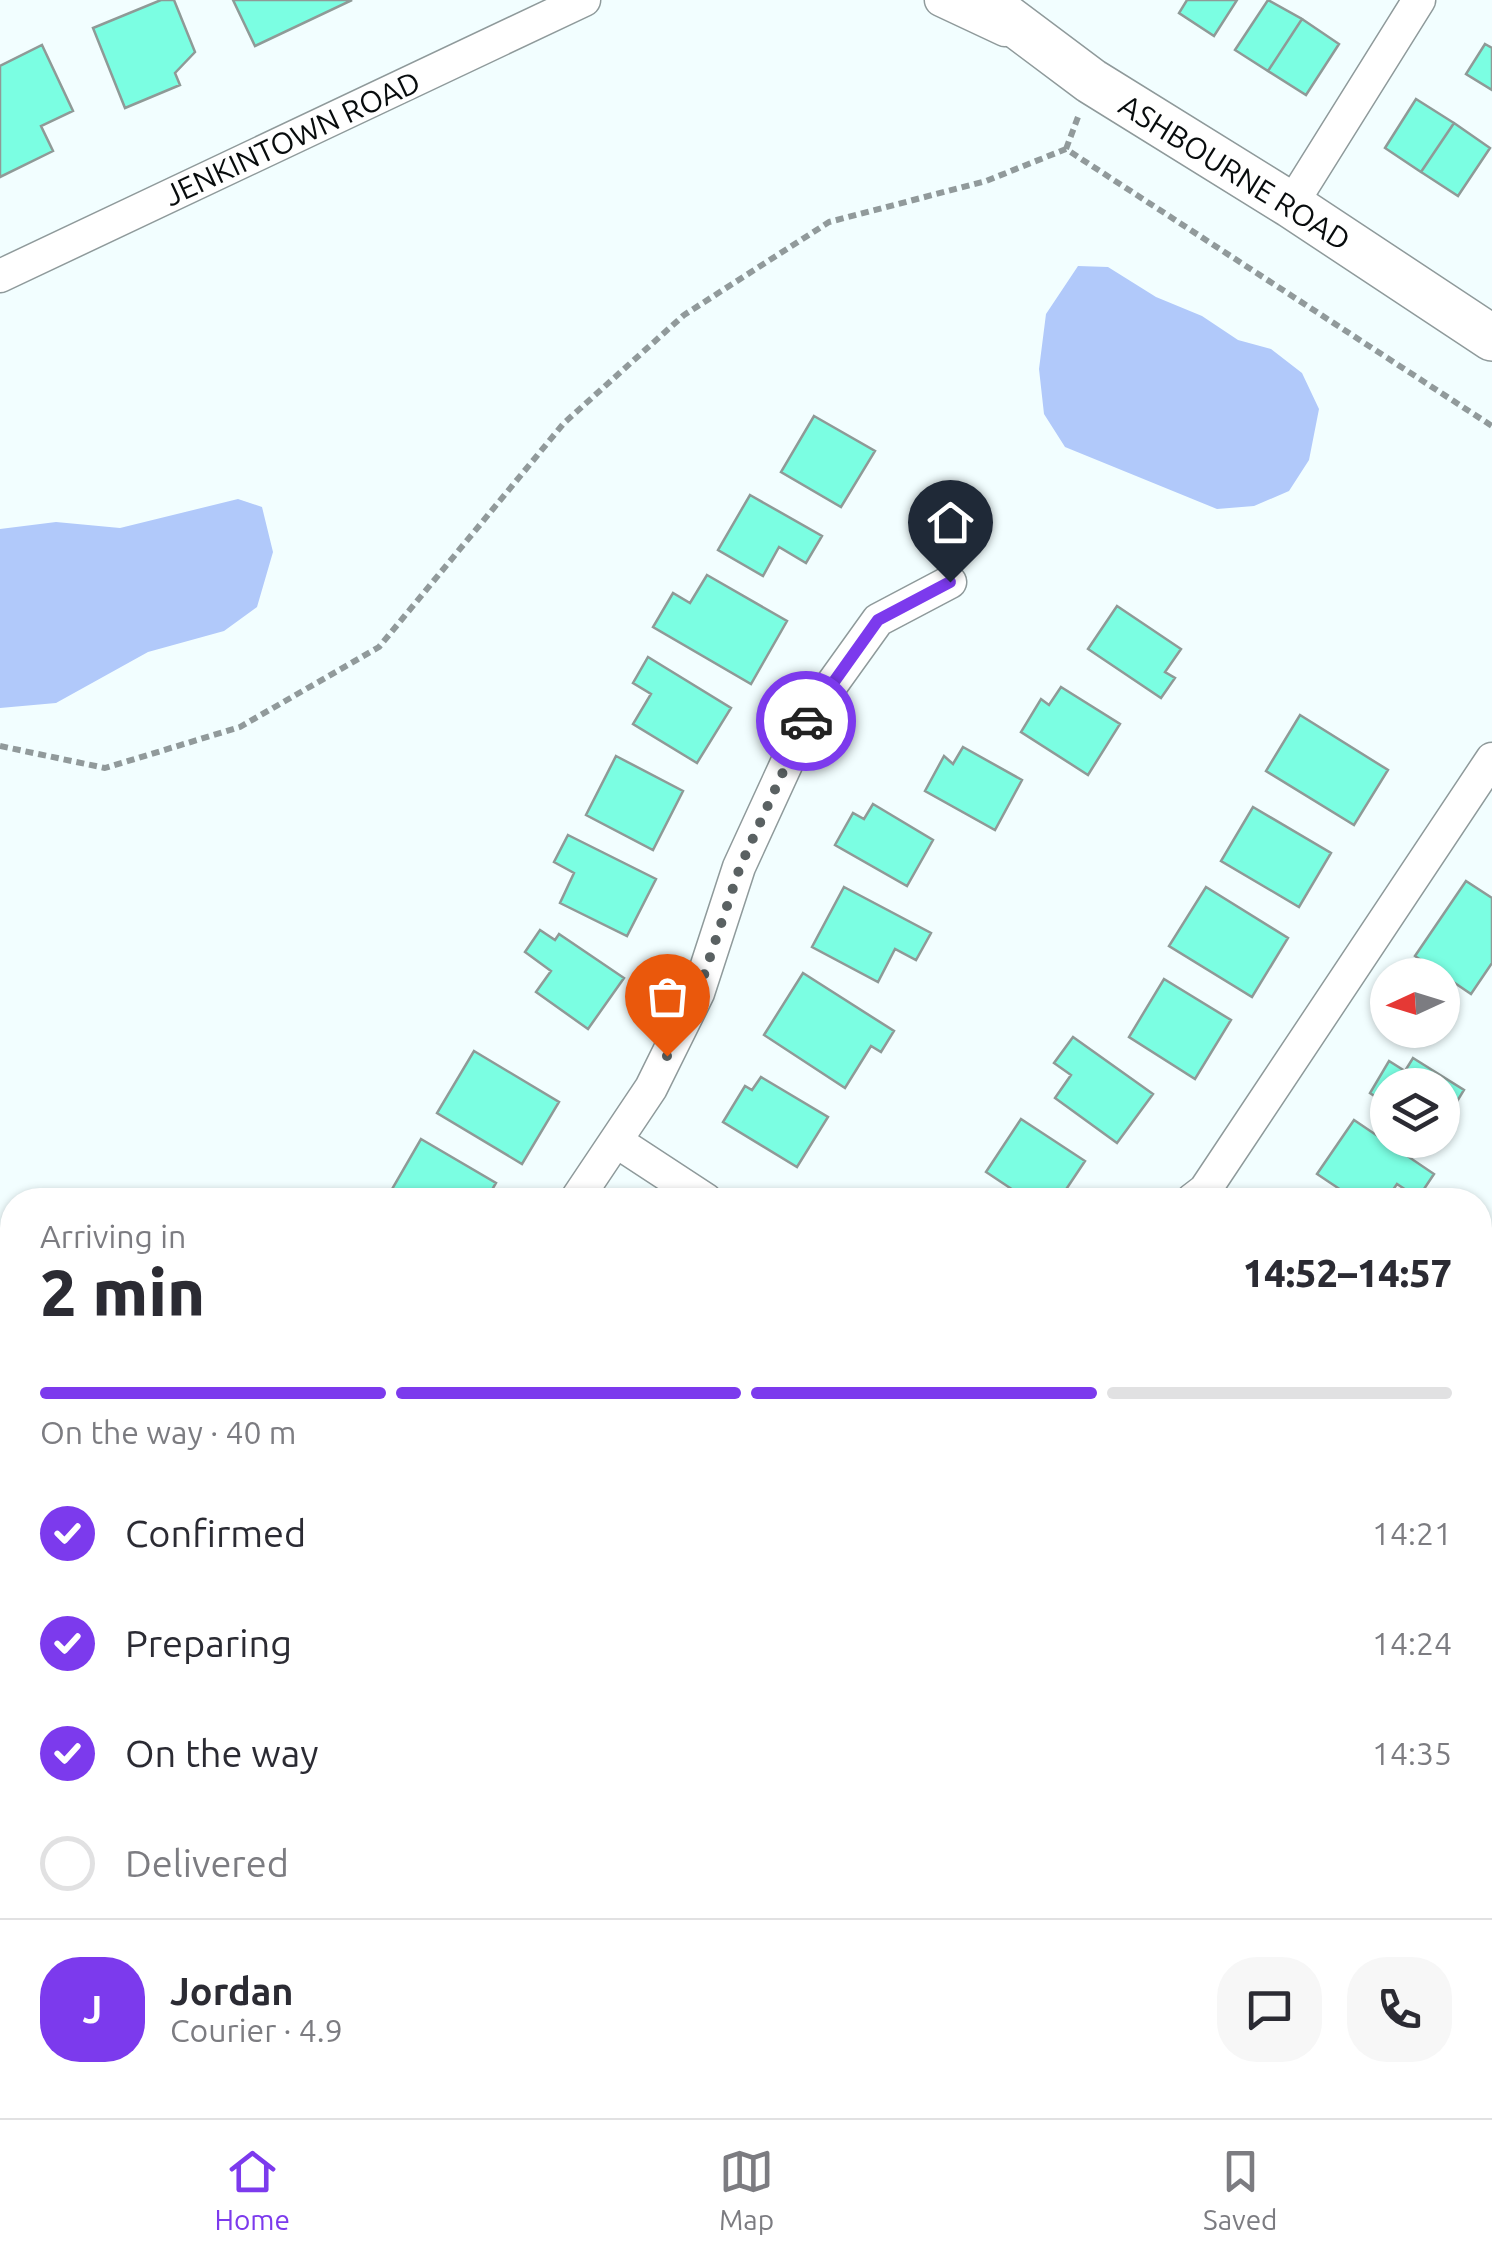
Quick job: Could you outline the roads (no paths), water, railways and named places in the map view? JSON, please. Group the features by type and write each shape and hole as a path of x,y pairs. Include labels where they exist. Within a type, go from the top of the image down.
{"street":[{"name":"JENKINTOWN ROAD","path":"0,276 584,0"},
{"path":"941,0 1041,46"},
{"name":"ASHBOURNE ROAD","path":"982,0 1041,46 1492,338"},
{"path":"1291,206 1419,0"},
{"path":"584,1188 651,1088 698,993 740,867 807,718 878,620 950,582"},
{"path":"1206,1188 1483,793 1492,759"},
{"path":"616,1141 688,1188"}],"water":[{"path":"1078,266 1108,267 1156,297 1202,316 1238,340 1271,349 1302,373 1319,409 1309,460 1289,491 1254,506 1217,509 1065,447 1044,414 1039,369 1046,314"},
{"path":"238,499 262,507 273,552 257,607 224,631 148,652 56,703 0,708 0,529 56,522 120,528"}]}
